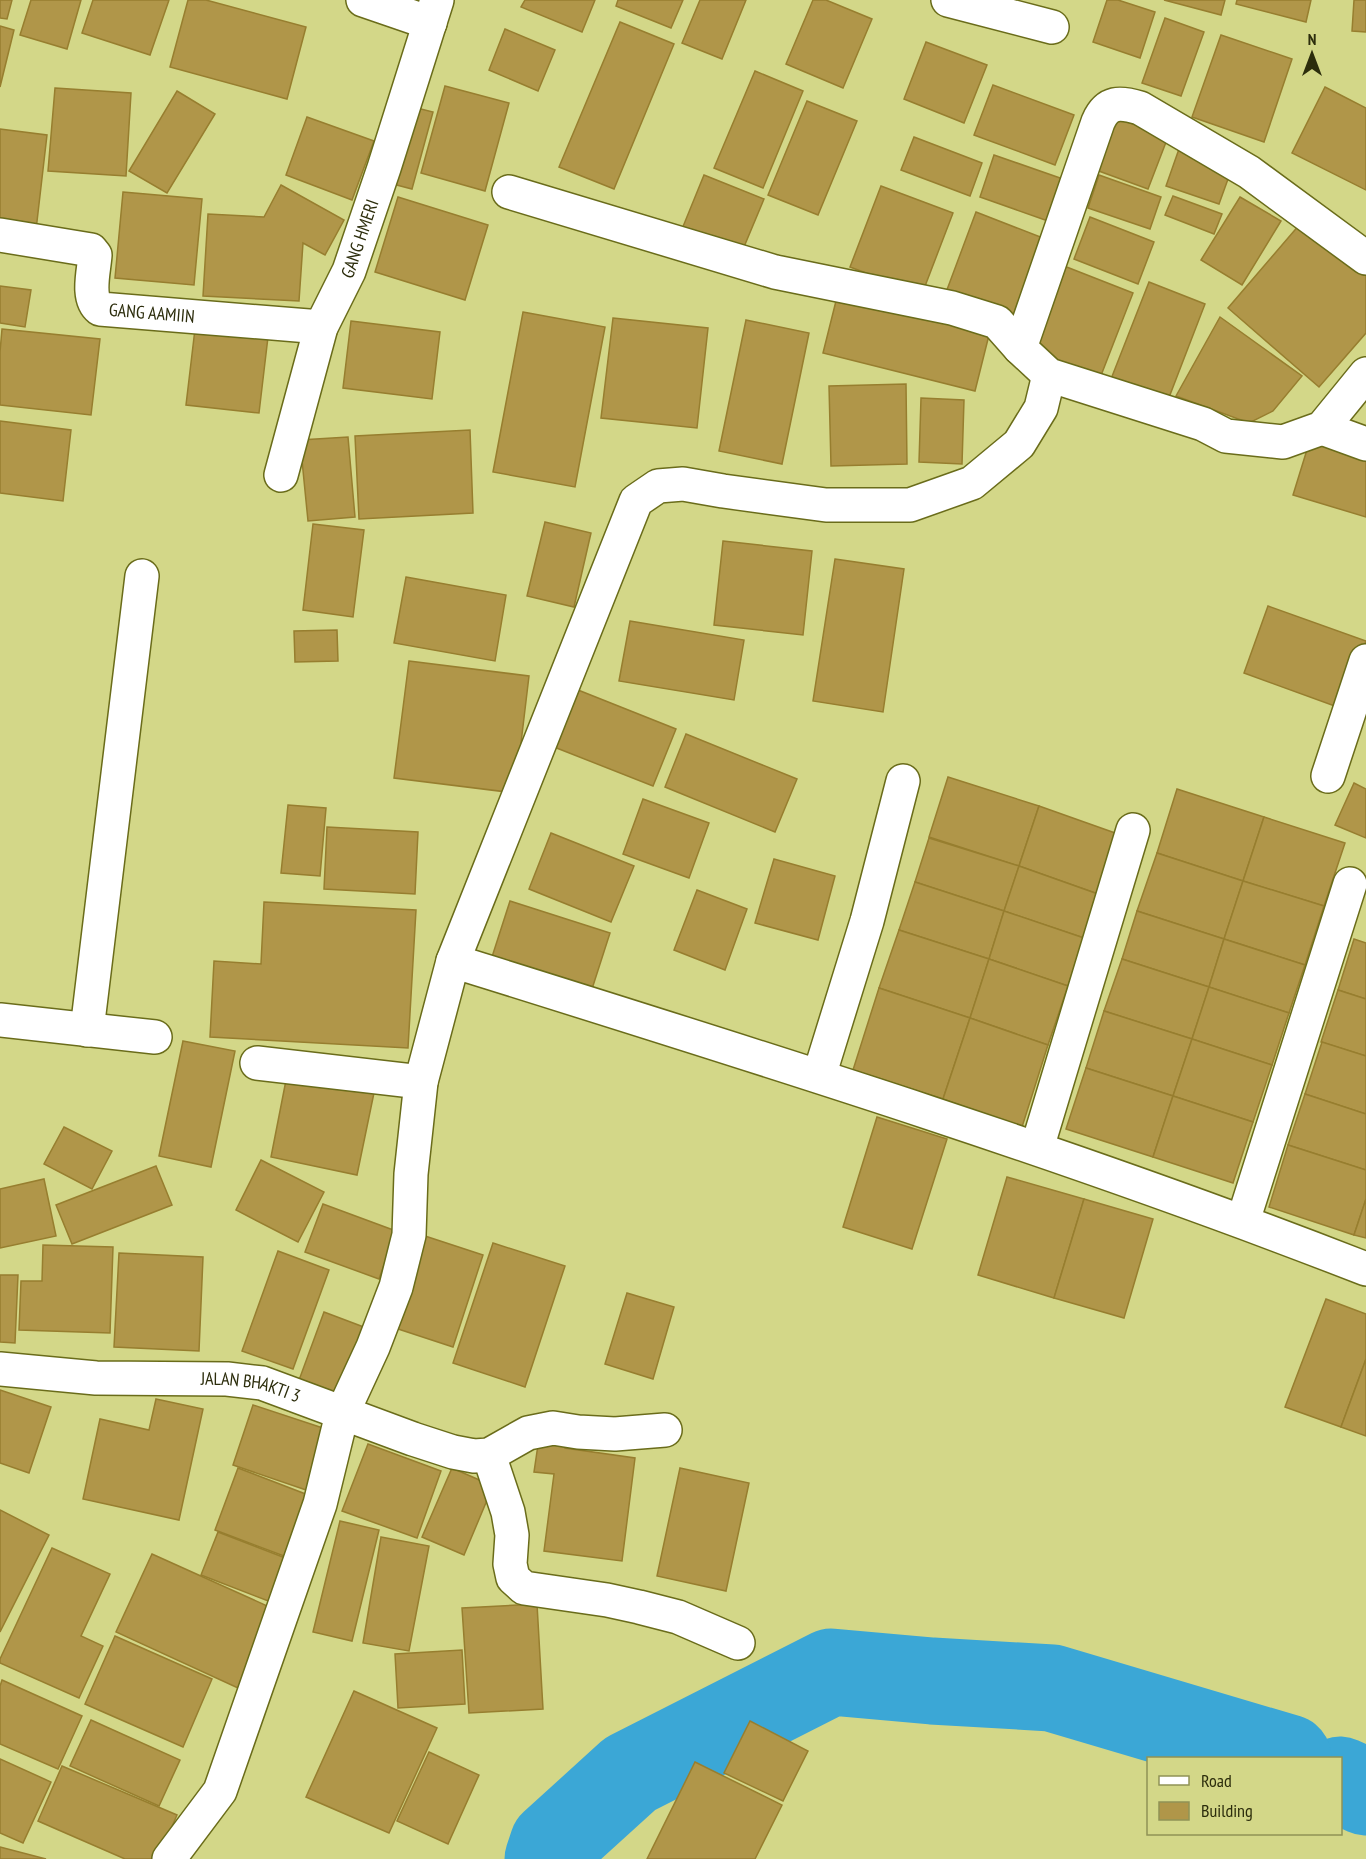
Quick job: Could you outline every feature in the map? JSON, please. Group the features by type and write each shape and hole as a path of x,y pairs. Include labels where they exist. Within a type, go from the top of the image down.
{"street":[{"path":"363,0 434,12"},
{"path":"948,0 1052,27"},
{"name":"GANG HMERI","path":"281,475 321,327 349,271 434,12"},
{"path":"1020,348 1098,122 1105,110 1116,104 1128,104 1140,108 1250,172 1366,258"},
{"path":"509,192 775,272 951,308 997,322 1049,375 1203,424 1226,436 1283,442 1322,428 1366,374"},
{"name":"GANG AAMIIN","path":"0,236 91,250 95,255 93,297 96,306 100,309 321,327"},
{"path":"169,1859 220,1791 320,1504 342,1414 373,1347 396,1287 408,1234 411,1174 421,1082 453,961 636,501 658,486 683,484 826,504 910,504 972,483 1019,444 1041,408 1049,375"},
{"path":"1322,428 1366,444"},
{"path":"87,1030 142,576"},
{"path":"1328,776 1366,662"},
{"path":"819,1076 867,921 903,781"},
{"path":"1037,1148 1133,830"},
{"path":"1243,1221 1350,884"},
{"path":"453,961 819,1076 1037,1148 1243,1221 1366,1269"},
{"path":"0,1020 155,1037"},
{"path":"257,1063 421,1082"},
{"name":"JALAN BHAKTI 3","path":"0,1369 96,1378 227,1379 262,1383 342,1414 453,1452 474,1456 489,1455"},
{"path":"665,1430 615,1434 554,1428 528,1433 489,1455 508,1512 512,1535 510,1564 513,1578 524,1588 607,1600 678,1617 738,1643"}],"building":[{"path":"0,0 12,0 7,19 0,18"},
{"path":"31,0 81,0 67,49 20,35"},
{"path":"93,0 169,0 150,55 82,33"},
{"path":"188,0 206,0 306,27 287,99 170,67"},
{"path":"525,0 595,0 582,32 521,7"},
{"path":"618,0 683,0 671,28 616,6"},
{"path":"700,0 746,0 722,59 682,43"},
{"path":"813,0 826,0 872,19 843,88 786,64"},
{"path":"1107,0 1118,0 1155,12 1140,58 1093,42"},
{"path":"1164,0 1225,0 1221,15"},
{"path":"1237,0 1311,0 1306,22 1236,4"},
{"path":"1354,0 1366,0 1366,32 1352,31"},
{"path":"1165,18 1204,32 1181,96 1142,83"},
{"path":"620,22 674,44 614,189 559,167"},
{"path":"0,26 14,30 0,87"},
{"path":"505,29 555,50 538,91 489,70"},
{"path":"1221,35 1292,59 1264,142 1192,117"},
{"path":"926,42 987,65 964,123 904,99"},
{"path":"755,71 803,91 763,188 714,168"},
{"path":"993,85 1074,115 1055,165 974,135"},
{"path":"445,86 509,103 485,191 421,173"},
{"path":"1325,87 1366,108 1366,190 1292,153"},
{"path":"55,88 131,93 126,176 48,171"},
{"path":"177,91 215,114 167,193 129,171"},
{"path":"807,101 857,121 818,215 768,195"},
{"path":"405,105 433,112 412,189 385,182"},
{"path":"307,117 374,141 352,200 286,175"},
{"path":"1117,118 1168,137 1148,189 1096,170"},
{"path":"0,129 47,135 36,230 0,226"},
{"path":"914,137 982,163 970,196 901,170"},
{"path":"1179,149 1232,168 1219,204 1166,186"},
{"path":"994,155 1063,179 1048,221 980,197"},
{"path":"704,175 764,199 741,254 682,229"},
{"path":"1099,175 1161,197 1150,229 1088,208"},
{"path":"281,185 344,220 325,255 303,243 299,301 203,296 208,214 264,217"},
{"path":"881,186 953,213 922,294 850,267"},
{"path":"123,192 202,199 194,285 115,278"},
{"path":"1173,196 1222,214 1214,234 1165,215"},
{"path":"398,197 488,225 465,300 375,272"},
{"path":"1240,197 1281,221 1242,285 1201,260"},
{"path":"976,212 1048,240 1017,321 945,295"},
{"path":"1090,217 1154,242 1138,284 1074,259"},
{"path":"1306,217 1366,268 1366,333 1319,387 1228,308"},
{"path":"1059,264 1133,293 1100,378 1025,349"},
{"path":"1149,282 1205,304 1168,400 1111,379"},
{"path":"0,286 31,290 25,327 0,323"},
{"path":"839,289 991,327 975,391 823,353"},
{"path":"523,312 605,327 575,487 493,472"},
{"path":"1220,317 1302,376 1273,411 1249,423 1176,396"},
{"path":"613,318 708,328 697,428 601,418"},
{"path":"746,320 809,333 782,464 719,451"},
{"path":"351,321 440,332 432,399 343,388"},
{"path":"2,329 100,339 91,415 0,405"},
{"path":"195,329 268,337 259,413 186,405"},
{"path":"906,384 907,464 831,466 829,386"},
{"path":"921,398 964,400 962,464 919,462"},
{"path":"0,421 71,430 63,501 0,493"},
{"path":"470,430 473,513 359,519 355,436"},
{"path":"348,437 355,517 308,521 300,440"},
{"path":"1310,440 1366,457 1366,517 1293,495"},
{"path":"545,522 591,533 574,607 527,596"},
{"path":"313,524 364,530 353,617 303,610"},
{"path":"723,541 812,551 803,635 714,625"},
{"path":"835,559 904,569 883,712 813,701"},
{"path":"406,577 506,595 495,661 394,643"},
{"path":"1268,606 1366,641 1343,709 1244,673"},
{"path":"630,621 744,640 734,700 619,681"},
{"path":"337,630 338,661 295,662 294,631"},
{"path":"409,661 529,676 515,793 394,778"},
{"path":"573,688 676,729 653,786 549,745"},
{"path":"686,734 797,779 775,832 665,787"},
{"path":"948,777 1039,806 1019,866 929,837"},
{"path":"1354,783 1366,789 1366,838 1335,825"},
{"path":"1177,789 1264,817 1243,881 1157,853"},
{"path":"643,799 709,823 689,878 623,854"},
{"path":"288,805 326,808 320,876 281,873"},
{"path":"1039,806 1118,834 1098,894 1019,866"},
{"path":"1264,817 1345,843 1324,906 1243,881"},
{"path":"327,827 418,832 415,894 324,889"},
{"path":"551,833 634,866 611,922 529,889"},
{"path":"929,838 1019,866 1004,911 915,882"},
{"path":"1157,853 1243,881 1224,939 1137,911"},
{"path":"774,859 835,876 818,940 755,923"},
{"path":"1019,866 1098,894 1084,938 1004,911"},
{"path":"1243,881 1324,906 1305,965 1224,939"},
{"path":"915,882 1004,911 989,959 899,930"},
{"path":"697,890 747,909 725,970 674,950"},
{"path":"510,901 610,933 591,992 491,960"},
{"path":"264,902 416,910 408,1048 210,1037 214,961 261,964"},
{"path":"1004,911 1084,938 1068,986 989,959"},
{"path":"1137,911 1224,939 1209,987 1122,959"},
{"path":"899,930 989,959 970,1018 879,988"},
{"path":"1224,939 1305,965 1289,1013 1209,987"},
{"path":"1354,939 1366,943 1366,999 1338,990"},
{"path":"989,959 1068,986 1048,1045 970,1018"},
{"path":"1122,959 1209,987 1192,1039 1104,1011"},
{"path":"1209,987 1289,1013 1272,1065 1192,1039"},
{"path":"879,988 970,1018 943,1099 853,1070"},
{"path":"1338,990 1366,999 1366,1056 1321,1042"},
{"path":"1104,1011 1192,1039 1173,1096 1086,1068"},
{"path":"970,1018 1048,1045 1022,1127 943,1099"},
{"path":"1192,1039 1272,1065 1253,1122 1173,1096"},
{"path":"183,1041 235,1051 211,1167 159,1156"},
{"path":"1322,1042 1366,1056 1366,1114 1305,1094"},
{"path":"1086,1068 1173,1096 1153,1157 1066,1129"},
{"path":"288,1070 375,1088 357,1175 271,1157"},
{"path":"1305,1094 1366,1114 1366,1170 1288,1145"},
{"path":"1173,1096 1253,1122 1233,1183 1153,1157"},
{"path":"877,1117 947,1139 912,1249 843,1227"},
{"path":"64,1127 112,1151 92,1189 44,1164"},
{"path":"1288,1145 1366,1170 1366,1199 1354,1235 1269,1207"},
{"path":"261,1160 324,1192 298,1242 236,1210"},
{"path":"156,1166 172,1205 72,1244 56,1205"},
{"path":"1007,1177 1084,1199 1054,1298 978,1275"},
{"path":"44,1179 56,1236 0,1248 0,1189"},
{"path":"1084,1199 1153,1219 1124,1318 1054,1298"},
{"path":"1366,1199 1366,1238 1354,1235"},
{"path":"323,1204 396,1231 379,1279 305,1252"},
{"path":"422,1235 483,1255 453,1347 392,1327"},
{"path":"493,1243 565,1266 525,1387 453,1363"},
{"path":"43,1245 113,1247 110,1333 19,1330 21,1281 42,1281"},
{"path":"278,1251 329,1270 293,1369 242,1351"},
{"path":"119,1253 203,1257 199,1351 114,1347"},
{"path":"0,1275 18,1275 15,1343 0,1342"},
{"path":"627,1293 674,1307 653,1379 605,1364"},
{"path":"1326,1299 1366,1314 1366,1359 1341,1427 1285,1407"},
{"path":"324,1312 369,1329 340,1408 295,1391"},
{"path":"1366,1359 1366,1436 1341,1427"},
{"path":"0,1390 51,1407 29,1473 0,1463"},
{"path":"156,1399 203,1409 179,1520 83,1499 100,1419 149,1430"},
{"path":"253,1405 332,1431 312,1492 233,1465"},
{"path":"539,1438 566,1442 565,1448 635,1458 622,1561 544,1551 554,1474 534,1472"},
{"path":"368,1444 441,1471 417,1538 342,1511"},
{"path":"238,1468 316,1498 292,1559 215,1530"},
{"path":"452,1468 493,1486 464,1555 422,1537"},
{"path":"680,1468 749,1483 726,1591 657,1576"},
{"path":"0,1510 49,1535 0,1632"},
{"path":"340,1521 379,1530 352,1641 313,1632"},
{"path":"218,1532 288,1559 271,1602 201,1575"},
{"path":"381,1537 429,1546 409,1651 363,1643"},
{"path":"52,1548 110,1574 81,1636 103,1646 79,1698 0,1663"},
{"path":"152,1554 274,1609 238,1688 116,1632"},
{"path":"537,1604 543,1709 469,1713 462,1608"},
{"path":"115,1636 212,1679 183,1747 85,1704"},
{"path":"462,1650 465,1704 398,1708 395,1654"},
{"path":"2,1680 82,1716 58,1769 0,1744 0,1686"},
{"path":"354,1691 437,1728 389,1833 306,1797"},
{"path":"91,1720 180,1760 159,1806 70,1766"},
{"path":"750,1721 808,1751 783,1801 724,1773"},
{"path":"429,1752 479,1775 448,1844 397,1821"},
{"path":"0,1759 51,1782 23,1843 0,1833"},
{"path":"695,1762 782,1805 755,1859 647,1859"},
{"path":"62,1766 177,1815 158,1859 125,1859 38,1821"},
{"path":"0,1847 46,1859 0,1859"}],"waterway":[{"path":"548,1859 553,1844 630,1774 831,1672 1052,1688 1285,1757"},
{"path":"1342,1781 1366,1792"}]}
